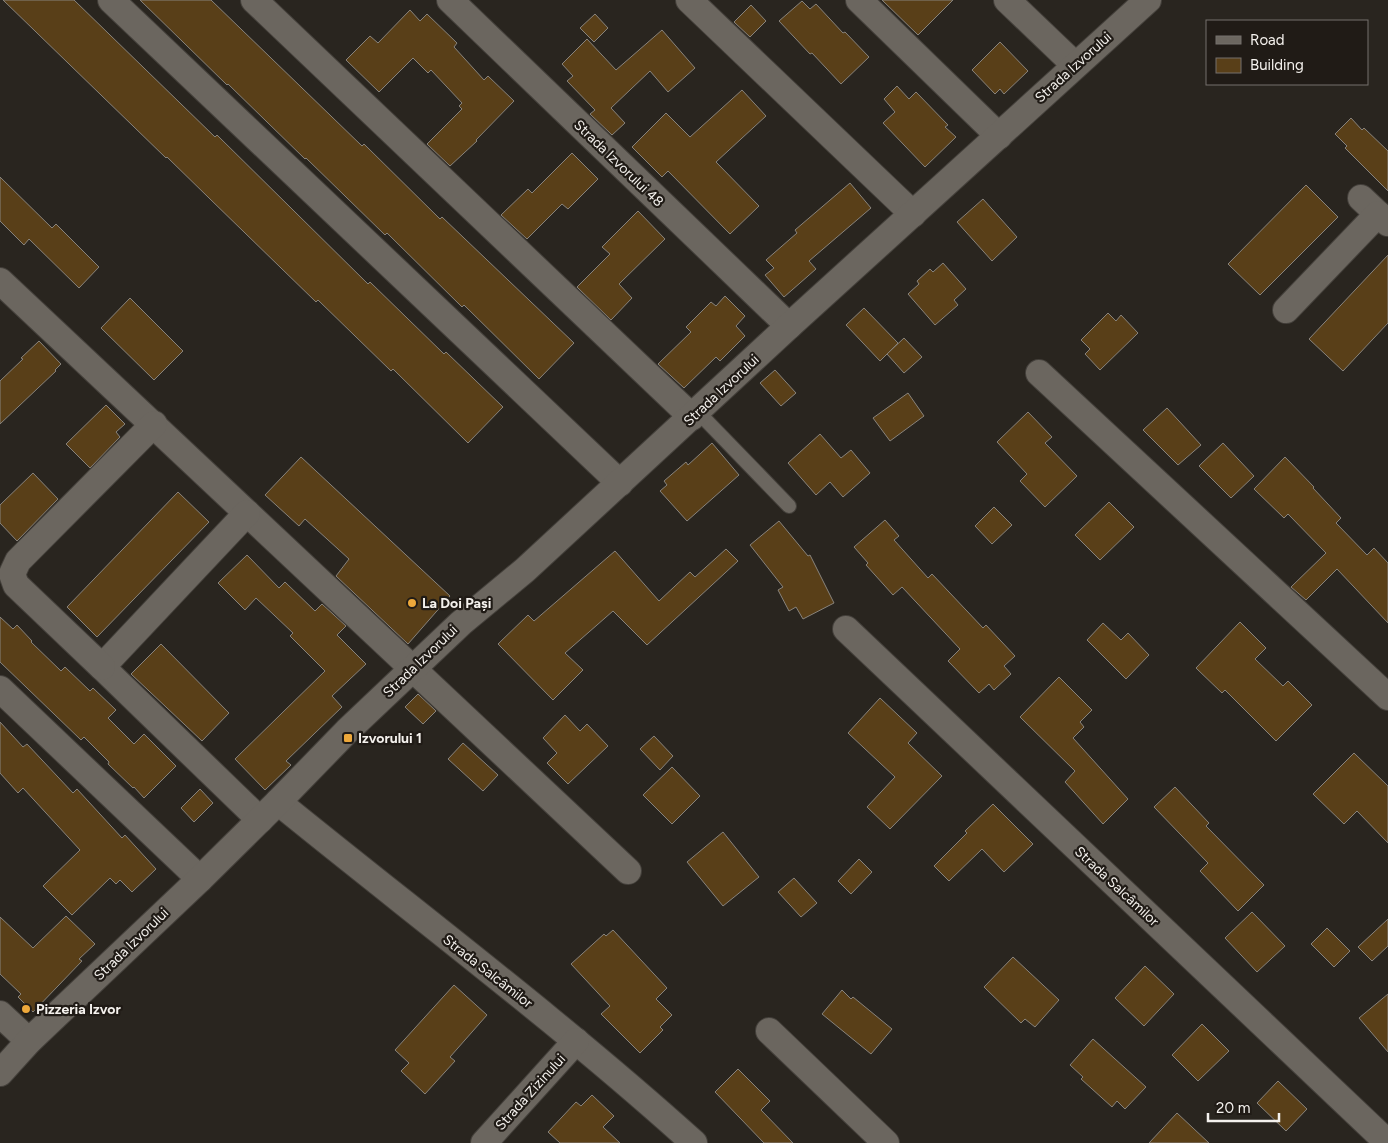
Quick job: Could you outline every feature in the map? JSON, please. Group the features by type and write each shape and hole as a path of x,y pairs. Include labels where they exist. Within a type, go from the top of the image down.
{"street":[{"path":"111,0 620,483"},
{"path":"254,0 695,415"},
{"name":"Strada Izvorului 48","path":"450,0 789,326"},
{"path":"689,0 913,214"},
{"path":"859,0 999,136"},
{"path":"1007,0 1075,65"},
{"name":"Strada Izvorului","path":"0,1073 29,1042 200,879 412,668 461,623 526,570 789,326 1148,0"},
{"path":"1286,310 1375,212"},
{"path":"0,281 628,871"},
{"path":"1039,373 1388,697"},
{"name":"Strada Salcâmilor","path":"154,424 18,561 12,574 16,586 102,667 269,811 379,885 576,1041 694,1143"},
{"path":"102,667 247,513"},
{"name":"Strada Salcâmilor","path":"846,630 1388,1143"},
{"path":"0,689 200,879"},
{"path":"0,1014 29,1042"},
{"path":"769,1031 886,1143"},
{"name":"Strada Zizinului","path":"484,1143 576,1041"}],"lane":[{"path":"695,415 789,506"}],"building":[{"path":"3,0 74,0 215,137 217,135 368,284 370,282 444,354 446,352 503,407 468,443 393,369 391,371 318,300 316,302"},
{"path":"140,0 211,0 362,146 364,144 440,219 442,217 574,343 539,379 464,305 462,307 387,233 385,235"},
{"path":"882,0 953,0 918,35"},
{"path":"802,1 810,9 816,4 869,57 841,84 779,21"},
{"path":"751,5 766,21 750,37 734,22"},
{"path":"410,10 420,21 427,14 457,43 454,47 484,80 488,76 514,101 477,141 450,166 427,144 462,109 459,106 462,103 431,70 428,73 413,58 379,92 346,60 370,36 378,43"},
{"path":"595,14 608,28 594,42 580,28"},
{"path":"662,30 695,68 668,92 650,71 611,108 625,123 612,135 590,114 595,110 567,81 573,76 562,64 587,39 616,70"},
{"path":"1000,42 1028,71 1004,94 1000,89 995,94 972,70"},
{"path":"897,86 909,99 916,92 948,125 945,127 956,137 925,167 883,123 895,112 884,99"},
{"path":"742,90 766,116 716,162 759,206 730,234 668,171 662,177 632,147 666,113 690,137"},
{"path":"1351,118 1362,130 1364,128 1388,151 1388,191 1345,148 1347,146 1335,134"},
{"path":"572,153 598,179 568,209 562,204 527,239 501,215 528,189 532,193"},
{"path":"0,177 52,228 56,224 99,267 79,288 29,239 24,245 0,221"},
{"path":"850,183 871,208 809,261 816,269 784,297 765,275 774,268 766,260 797,233 795,230"},
{"path":"1306,185 1338,217 1260,295 1228,264"},
{"path":"983,199 1017,237 992,261 957,222"},
{"path":"638,211 665,239 619,284 632,298 611,320 577,287 610,254 602,247"},
{"path":"1388,255 1388,323 1343,371 1309,339"},
{"path":"943,263 966,289 954,300 958,305 935,325 908,294 919,284 917,281 930,269 933,272"},
{"path":"725,296 745,316 736,326 745,336 720,361 716,357 684,388 658,364 691,332 686,327 711,302 716,306"},
{"path":"130,298 183,351 154,380 101,328"},
{"path":"864,308 898,343 880,361 846,325"},
{"path":"1108,313 1116,321 1121,315 1138,333 1100,370 1085,354 1090,349 1081,340"},
{"path":"904,338 922,357 904,373 887,354"},
{"path":"39,341 61,364 0,424 0,381"},
{"path":"775,370 796,393 781,406 760,383"},
{"path":"908,393 924,416 890,441 873,418"},
{"path":"106,405 125,424 116,432 120,437 90,468 66,444"},
{"path":"1167,408 1201,445 1178,465 1143,430"},
{"path":"1028,412 1052,437 1045,443 1077,476 1045,507 1020,481 1027,474 997,442"},
{"path":"820,434 841,458 851,450 870,473 843,497 830,482 816,495 788,463"},
{"path":"712,443 739,475 687,521 660,491 667,485 664,481 686,462 688,465"},
{"path":"1223,443 1254,476 1231,498 1199,466"},
{"path":"301,457 450,596 408,644 336,576 349,559 305,519 299,526 265,495"},
{"path":"1285,457 1341,518 1336,523 1367,555 1374,548 1388,563 1388,623 1337,569 1306,600 1291,587 1326,553 1288,514 1284,518 1254,489"},
{"path":"33,473 58,499 17,541 0,523 0,505"},
{"path":"178,492 209,522 97,637 67,607"},
{"path":"1109,502 1134,527 1100,560 1075,535"},
{"path":"994,507 1012,525 992,544 975,526"},
{"path":"885,520 899,536 894,540 928,578 932,574 983,628 986,625 1015,656 1004,666 1011,674 994,690 989,684 979,693 948,661 960,649 902,587 893,595 866,565 868,563 854,547"},
{"path":"779,521 808,556 810,555 834,603 803,619 796,607 789,611 778,590 783,587 750,545"},
{"path":"726,549 738,561 647,645 613,611 565,653 583,670 553,700 498,644 528,615 534,621 615,551 659,601 690,572 695,577"},
{"path":"247,555 279,588 285,582 315,611 322,604 346,626 337,635 366,664 332,696 342,707 286,761 291,765 265,790 235,759 325,671 290,636 293,633 256,598 245,610 218,583"},
{"path":"0,617 13,629 17,625 31,642 61,671 65,667 90,691 93,688 116,710 108,718 134,744 144,734 176,766 144,798 108,764 109,762 84,737 81,740 0,662"},
{"path":"1240,622 1266,648 1255,659 1283,686 1288,681 1312,705 1276,741 1225,690 1222,693 1196,668"},
{"path":"1103,623 1121,640 1128,633 1149,655 1126,679 1087,640"},
{"path":"161,644 229,713 202,741 131,674"},
{"path":"1059,677 1092,710 1080,722 1084,727 1073,738 1128,799 1103,824 1065,782 1075,771 1020,717"},
{"path":"418,694 436,711 423,724 405,707"},
{"path":"880,698 917,733 908,743 942,776 890,829 867,807 895,777 848,733"},
{"path":"565,715 580,731 587,724 608,746 568,784 547,763 557,753 543,738"},
{"path":"0,722 23,747 27,744 73,793 77,789 122,838 125,835 156,869 132,892 120,880 116,884 110,878 72,915 43,886 80,850 23,788 18,793 0,773"},
{"path":"654,736 673,756 660,770 640,749"},
{"path":"463,743 498,775 483,791 448,759"},
{"path":"1354,753 1388,786 1388,843 1357,811 1344,824 1313,794"},
{"path":"672,767 700,796 672,824 643,795"},
{"path":"1175,787 1209,823 1206,826 1264,885 1238,911 1200,871 1208,863 1154,807"},
{"path":"200,789 213,803 194,822 181,808"},
{"path":"993,804 1033,844 1004,872 982,849 949,881 934,866 967,833 965,831"},
{"path":"723,832 759,877 723,906 687,862"},
{"path":"859,859 872,872 851,894 838,881"},
{"path":"794,878 817,903 801,917 778,892"},
{"path":"1252,912 1285,946 1257,972 1225,938"},
{"path":"66,916 95,944 79,959 82,961 33,1012 18,997 21,994 0,974 0,917 33,948"},
{"path":"1388,919 1388,946 1372,961 1358,947"},
{"path":"1327,928 1350,951 1334,967 1311,944"},
{"path":"613,930 667,988 656,999 672,1015 660,1027 663,1030 640,1053 601,1014 610,1006 571,964 604,934 606,936"},
{"path":"1013,957 1059,1000 1035,1027 1025,1019 1021,1023 984,987"},
{"path":"1145,966 1174,994 1144,1026 1115,998"},
{"path":"454,985 487,1015 450,1057 455,1061 425,1094 401,1071 409,1063 395,1050"},
{"path":"842,990 851,999 853,997 892,1029 871,1054 822,1014"},
{"path":"1388,994 1388,1052 1359,1018"},
{"path":"1202,1024 1229,1051 1198,1081 1172,1055"},
{"path":"1093,1039 1146,1087 1125,1109 1117,1101 1112,1107 1081,1079 1083,1077 1070,1065"},
{"path":"738,1069 770,1101 761,1110 793,1143 764,1143 715,1092"},
{"path":"1278,1081 1307,1109 1286,1131 1257,1103"},
{"path":"592,1095 614,1116 603,1127 620,1143 560,1143 548,1132 576,1102 581,1106"},
{"path":"1177,1113 1209,1143 1149,1143"}],"place":[{"name":"La Doi Pași","path":"412,603"},
{"name":"Izvorului 1","path":"348,738"},
{"name":"Pizzeria Izvor","path":"26,1009"}]}
